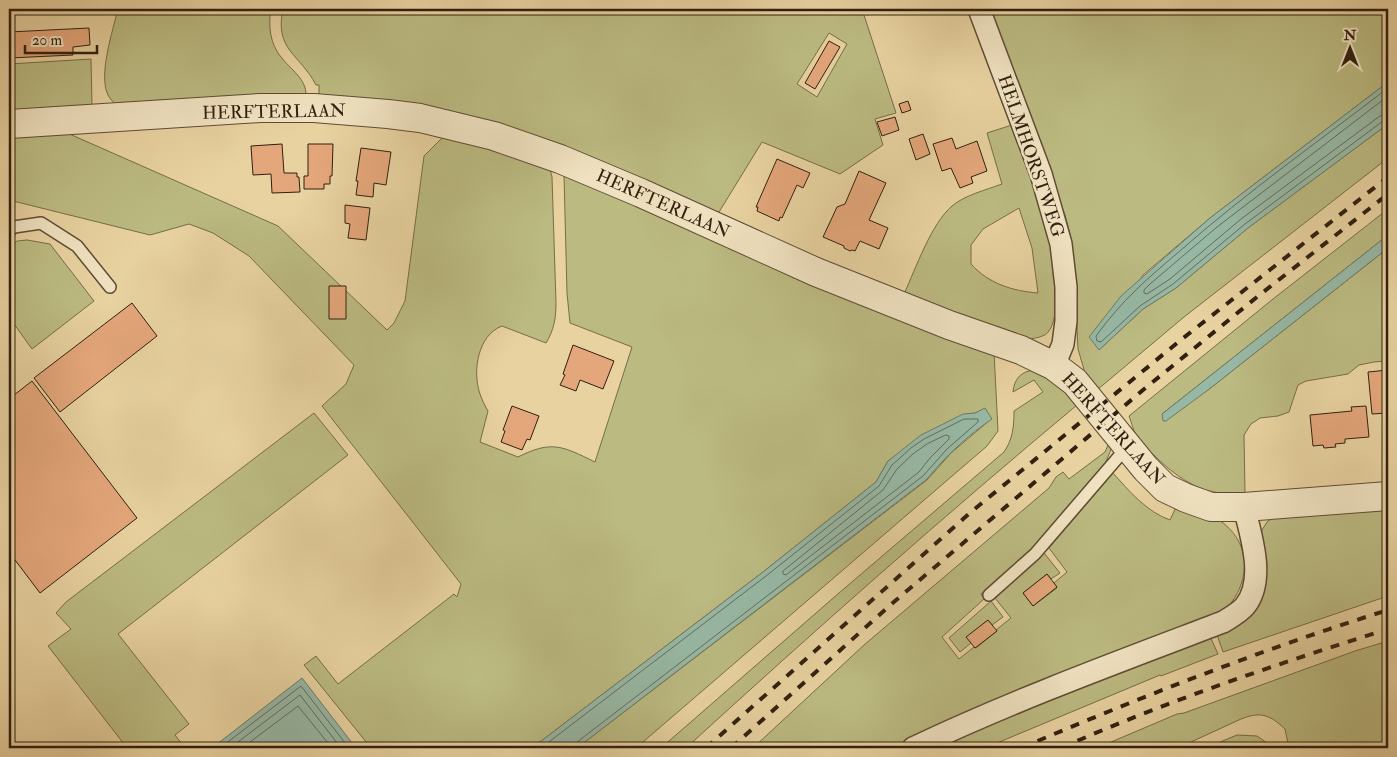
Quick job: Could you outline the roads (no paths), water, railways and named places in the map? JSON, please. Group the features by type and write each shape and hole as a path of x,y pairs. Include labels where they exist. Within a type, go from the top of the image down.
{"street":[{"name":"HELMHORSTWEG","path":"978,9 1041,174 1061,244 1066,286 1066,321 1063,344 1054,366"},
{"name":"HERFTERLAAN","path":"9,124 260,108 314,108 388,114 455,126 504,139 560,158 626,186 824,276 949,325 1021,350 1054,366 1074,382 1146,470 1165,488 1186,498 1211,507 1244,507 1388,496"},
{"path":"913,748 1069,680 1223,622 1237,614 1252,597 1256,585 1255,562 1244,507"}],"lane":[{"path":"9,231 14,227 41,223 77,246 110,287"},
{"path":"989,595 1035,554 1127,447"}],"water":[{"path":"1388,82 1388,124 1248,228 1176,288 1143,309 1099,350 1089,337 1121,296 1210,218"},
{"path":"1388,235 1388,248 1208,390 1166,421 1163,421 1162,414"},
{"path":"985,408 992,419 957,447 927,479 577,748 532,748 763,572 876,482 888,461 921,435 963,414 975,413"},
{"path":"302,678 356,748 212,748"}],"railway":[{"path":"706,748 971,512 1182,339 1388,177"},
{"path":"731,748 895,601 1143,390 1388,194"},
{"path":"1021,748 1203,674 1388,610"},
{"path":"1061,748 1141,714 1223,684 1388,629"}]}
